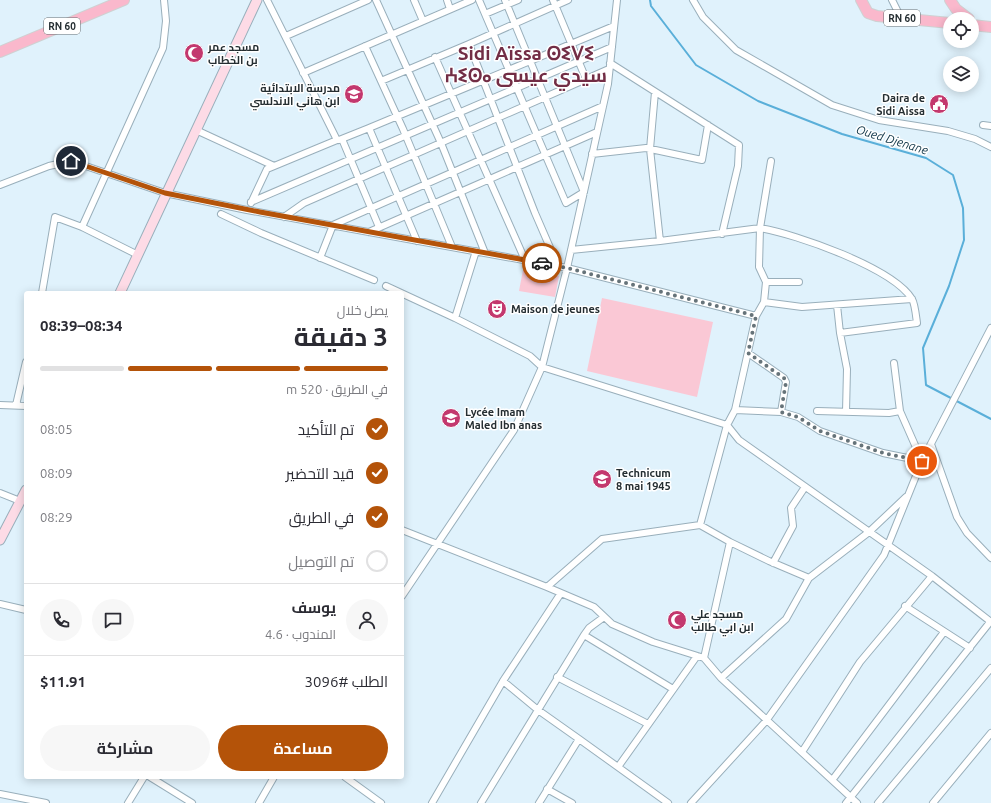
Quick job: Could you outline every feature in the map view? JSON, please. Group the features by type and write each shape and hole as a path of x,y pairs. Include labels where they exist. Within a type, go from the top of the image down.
{"main road":[{"name":"RN 60","path":"0,52 124,0"},
{"path":"121,291 136,254 257,0"},
{"name":"RN 60","path":"861,0 868,12 877,16 943,22"},
{"path":"950,0 960,12"},
{"path":"0,540 24,494"}],"street":[{"path":"82,227 163,48 166,21 164,0"},
{"path":"268,0 304,73 350,159 379,227"},
{"path":"286,36 368,0"},
{"path":"376,0 441,143 485,253"},
{"path":"414,0 423,21"},
{"path":"447,0 450,9"},
{"path":"304,73 472,0"},
{"path":"480,0 536,136 566,203 584,192"},
{"path":"485,14 506,2 518,0"},
{"path":"381,81 514,24 554,3 568,0"},
{"path":"404,593 514,430 542,367 567,268 603,106 610,69 617,0"},
{"path":"693,0 703,16 736,50 832,105 879,120 948,131 991,147"},
{"path":"892,0 901,18"},
{"path":"506,2 556,127 584,192"},
{"path":"554,3 586,79"},
{"path":"247,210 267,169 424,106 614,26"},
{"path":"469,44 482,82 518,165 536,216 558,266"},
{"path":"365,46 397,116 452,247"},
{"path":"251,202 612,47"},
{"path":"435,57 524,260"},
{"path":"610,62 739,145 738,166 722,234"},
{"path":"284,216 304,203 610,69"},
{"path":"655,92 650,149 660,240"},
{"path":"320,258 333,225 603,106"},
{"path":"592,154 650,149 702,160 708,125"},
{"path":"983,125 991,126"},
{"path":"369,128 417,241"},
{"path":"196,130 274,166"},
{"path":"369,232 488,178 597,132"},
{"path":"0,185 49,166 71,161 165,193 247,210 558,266 756,316"},
{"path":"700,525 727,425 735,410 756,316 764,302 766,282 759,267 760,228 771,161"},
{"path":"221,214 374,280"},
{"path":"42,291 55,217 82,227 136,254"},
{"path":"571,250 722,234 760,228 783,232 836,251 879,273 902,289 912,299 917,322 840,333"},
{"path":"455,318 476,251"},
{"path":"766,282 799,282"},
{"path":"386,286 397,291"},
{"path":"404,294 530,356 542,367 727,425 739,440 932,576 991,622 846,803"},
{"path":"764,302 802,307 912,299"},
{"path":"837,305 840,333 847,368 846,412"},
{"path":"691,803 766,721 884,555 922,461 991,328"},
{"path":"748,353 784,378 786,382 781,412"},
{"path":"894,364 900,411 922,461"},
{"path":"16,406 24,371"},
{"path":"0,405 24,406"},
{"path":"735,410 781,412 798,417 820,431 883,453 922,461"},
{"path":"817,411 900,411"},
{"path":"931,444 957,518 967,533 991,558"},
{"path":"773,563 794,526 791,508 805,487"},
{"path":"0,493 20,501"},
{"path":"721,678 786,619 809,578 869,532 908,496"},
{"path":"547,587 602,539 700,525 730,542 773,563 809,578"},
{"path":"404,531 438,543 594,607 612,624 653,642 704,658 721,678 766,721 833,779 857,803"},
{"path":"704,658 730,542"},
{"path":"802,752 860,662 905,606 932,576"},
{"path":"432,803 503,681 561,593"},
{"path":"0,604 24,610"},
{"path":"905,606 970,648"},
{"path":"481,803 557,677 589,628 604,617"},
{"path":"833,779 944,632"},
{"path":"584,636 673,689"},
{"path":"618,767 697,656"},
{"path":"878,803 991,668"},
{"path":"557,677 648,724"},
{"path":"503,681 538,710 668,803"},
{"path":"933,803 991,733"},
{"path":"539,803 579,739"},
{"path":"128,803 143,779"},
{"path":"153,779 192,803"},
{"path":"259,803 273,779"},
{"path":"348,779 381,803"},
{"path":"547,789 572,803"},
{"path":"0,794 46,803"}],"shaded area":[{"path":"523,270 559,276 555,297 519,291"},
{"path":"602,298 713,322 697,397 587,371"}],"waterway":[{"name":"Oued Djenane","path":"650,0 651,6 696,65 758,101 842,134 926,158 953,175 963,208 964,240 949,286 923,348 926,385 991,419"}],"way so far":[{"path":"542,263 756,316 748,353 784,378 786,382 781,412 798,417 820,431 883,453 922,461"}],"place":[{"name":"مسجد عمر بن الخطاب","path":"194,53"},
{"name":"مدرسة الابتدائية ابن هاني الاندلسي","path":"354,94"},
{"name":"Daira de Sidi Aissa","path":"939,104"},
{"name":"Maison de jeunes","path":"497,309"},
{"name":"Lycée Imam Maled Ibn anas","path":"451,418"},
{"name":"Technicum 8 mai 1945","path":"602,479"},
{"name":"مسجد علي ابن ابي طالب","path":"677,620"}],"district":[{"name":"Sidi Aïssa ⵙⵉⴸⵉ ⵄⵉⵙⴰ سيدي عيسى","path":"526,64"}],"route":[{"path":"71,161 165,193 260,212 542,263"}]}
